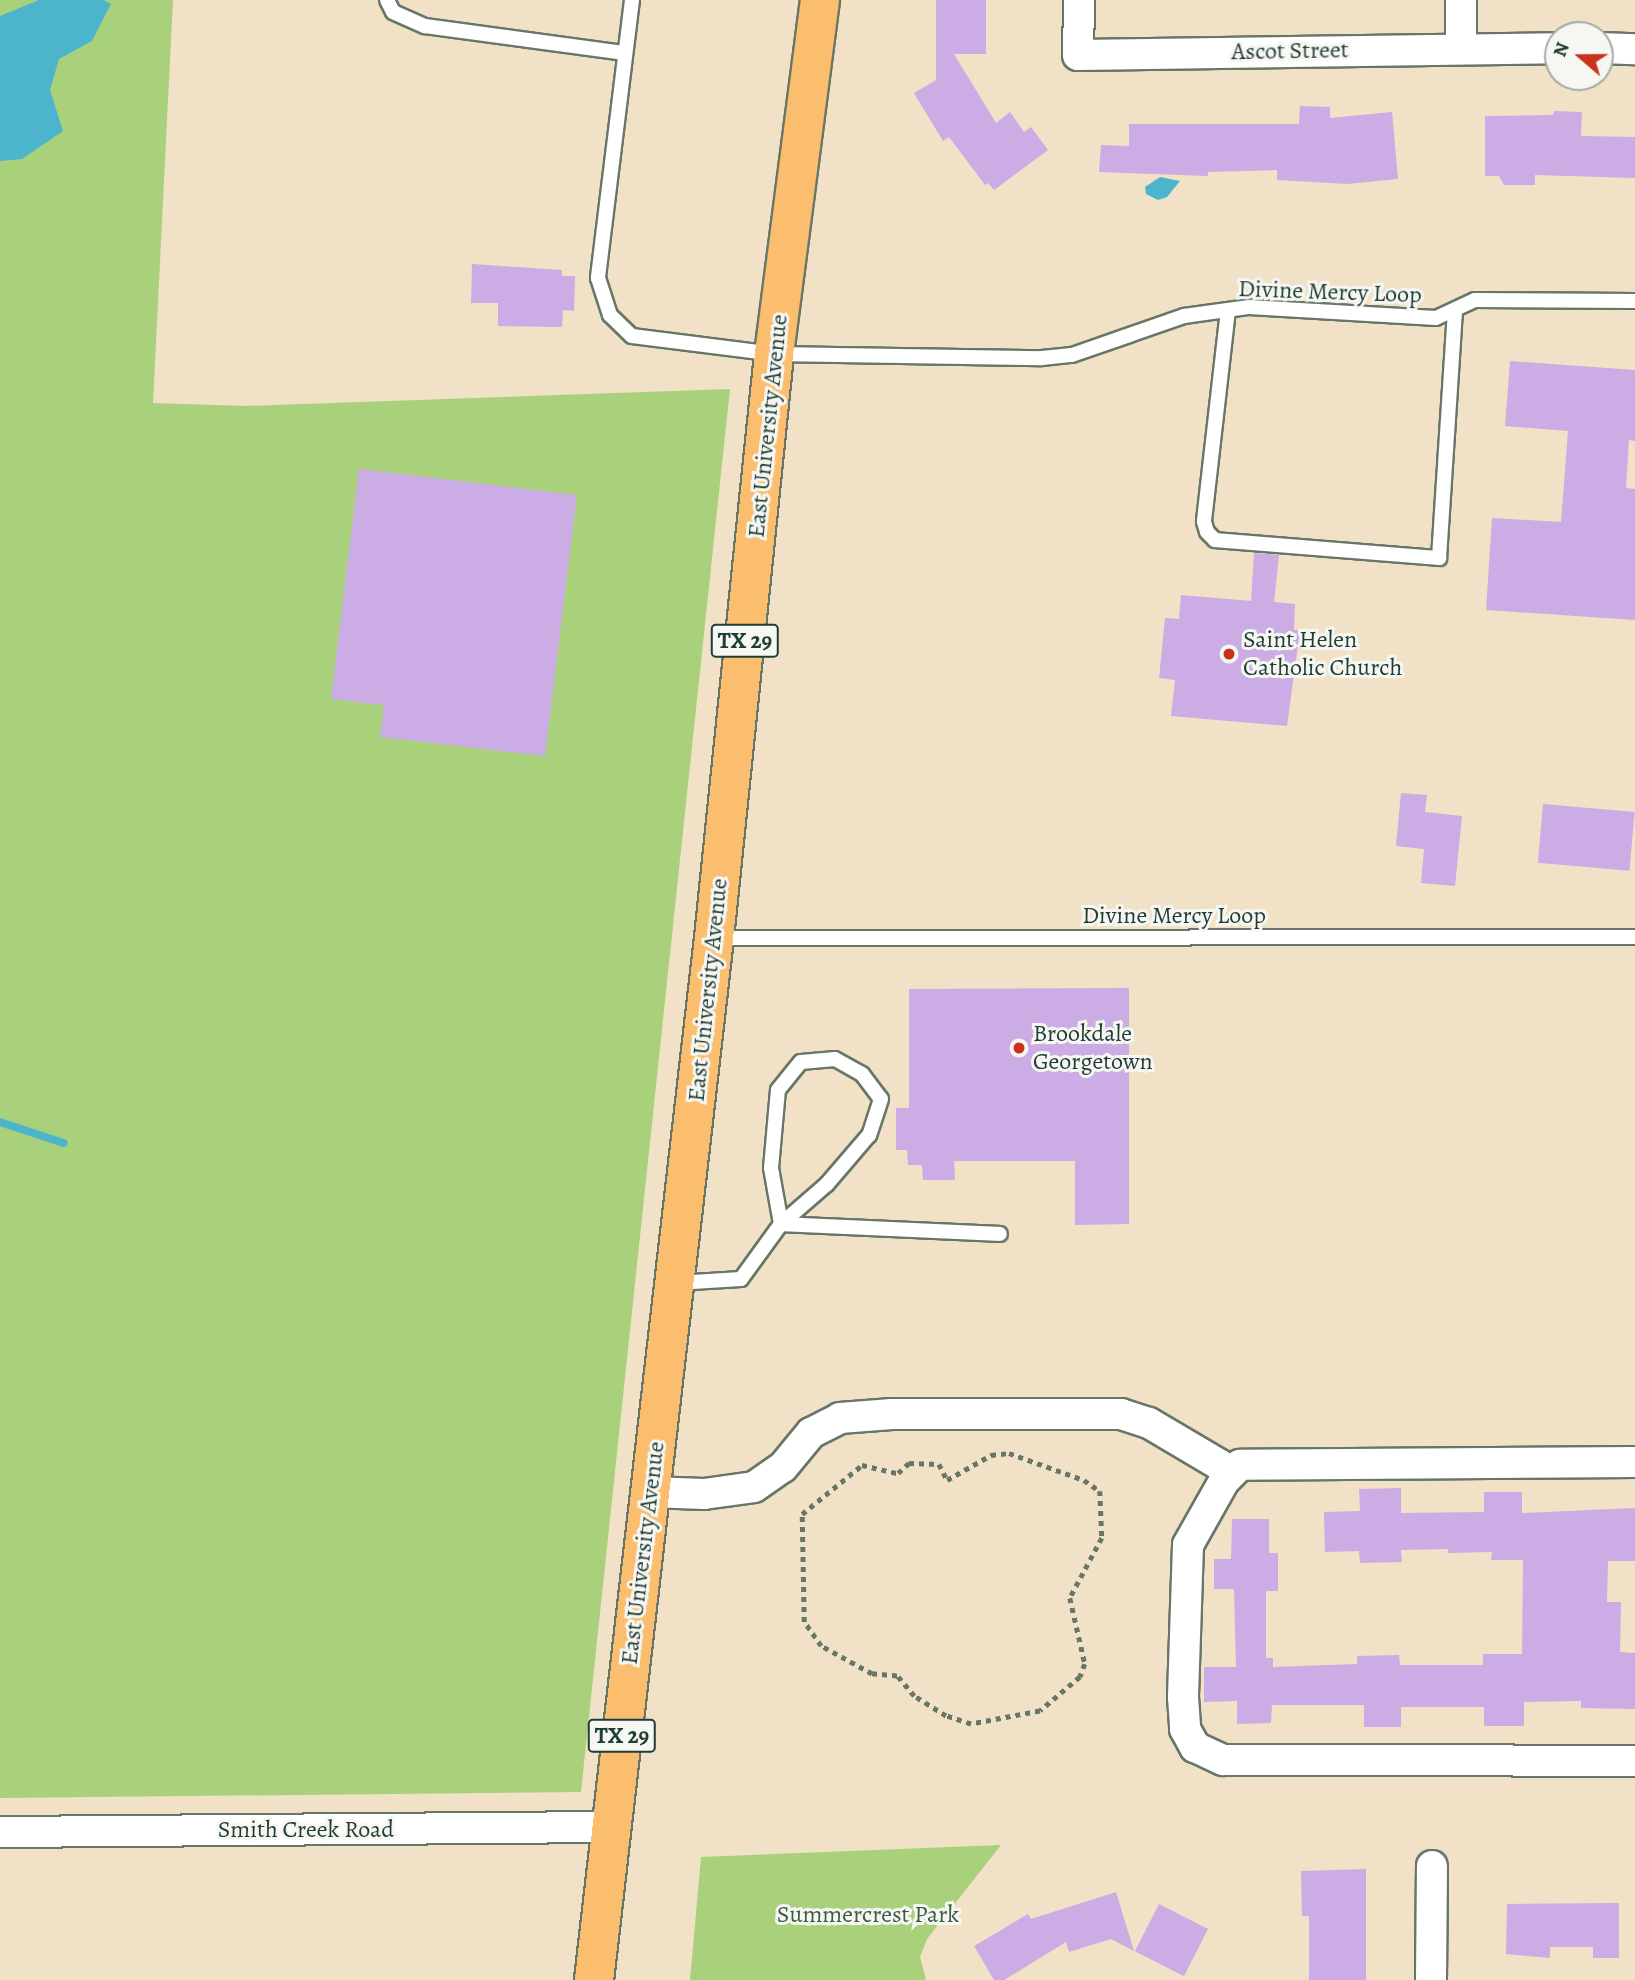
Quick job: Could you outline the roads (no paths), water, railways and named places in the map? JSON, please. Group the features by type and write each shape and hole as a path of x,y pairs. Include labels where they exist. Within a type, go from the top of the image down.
{"main road":[{"name":"East University Avenue","path":"594,1980 714,938 774,354 820,0"}],"street":[{"name":"Ascot Street","path":"1079,0 1078,55 1461,47 1544,48"},
{"path":"1461,0 1461,47"},
{"path":"1614,48 1635,49"},
{"path":"650,1492 704,1494 754,1487 783,1467 810,1433 840,1418 892,1415 1121,1414 1149,1423 1232,1472"},
{"path":"1635,1462 1240,1465 1232,1472 1188,1545 1184,1571 1185,1729 1195,1747 1223,1760 1635,1761"},
{"name":"Smith Creek Road","path":"0,1832 612,1827"},
{"path":"1431,1980 1432,1866"}],"lane":[{"path":"387,0 393,12 425,26 625,53"},
{"name":"Divine Mercy Loop","path":"632,0 598,278 610,314 632,336 774,354 1042,358 1072,355 1184,316 1249,307 1436,318 1475,300 1635,301"},
{"path":"1228,310 1204,522 1207,533 1215,540 1439,558 1455,311"},
{"name":"Divine Mercy Loop","path":"714,938 1635,937"},
{"path":"675,1283 741,1279 781,1224 827,1184 869,1135 881,1099 862,1074 835,1059 801,1062 778,1090 771,1168 781,1224"},
{"path":"781,1224 1000,1234"}],"water":[{"path":"39,0 103,0 111,4 92,41 59,59 50,90 63,131 22,159 0,161 0,16"},
{"path":"1160,177 1180,181 1167,197 1158,200 1146,194 1145,187"}],"waterway":[{"path":"0,1122 64,1143"}],"place":[{"name":"Saint Helen Catholic Church","path":"1229,654"},
{"name":"Brookdale Georgetown","path":"1019,1048"}],"park label":[{"name":"Summercrest Park","path":"868,1915"}]}
